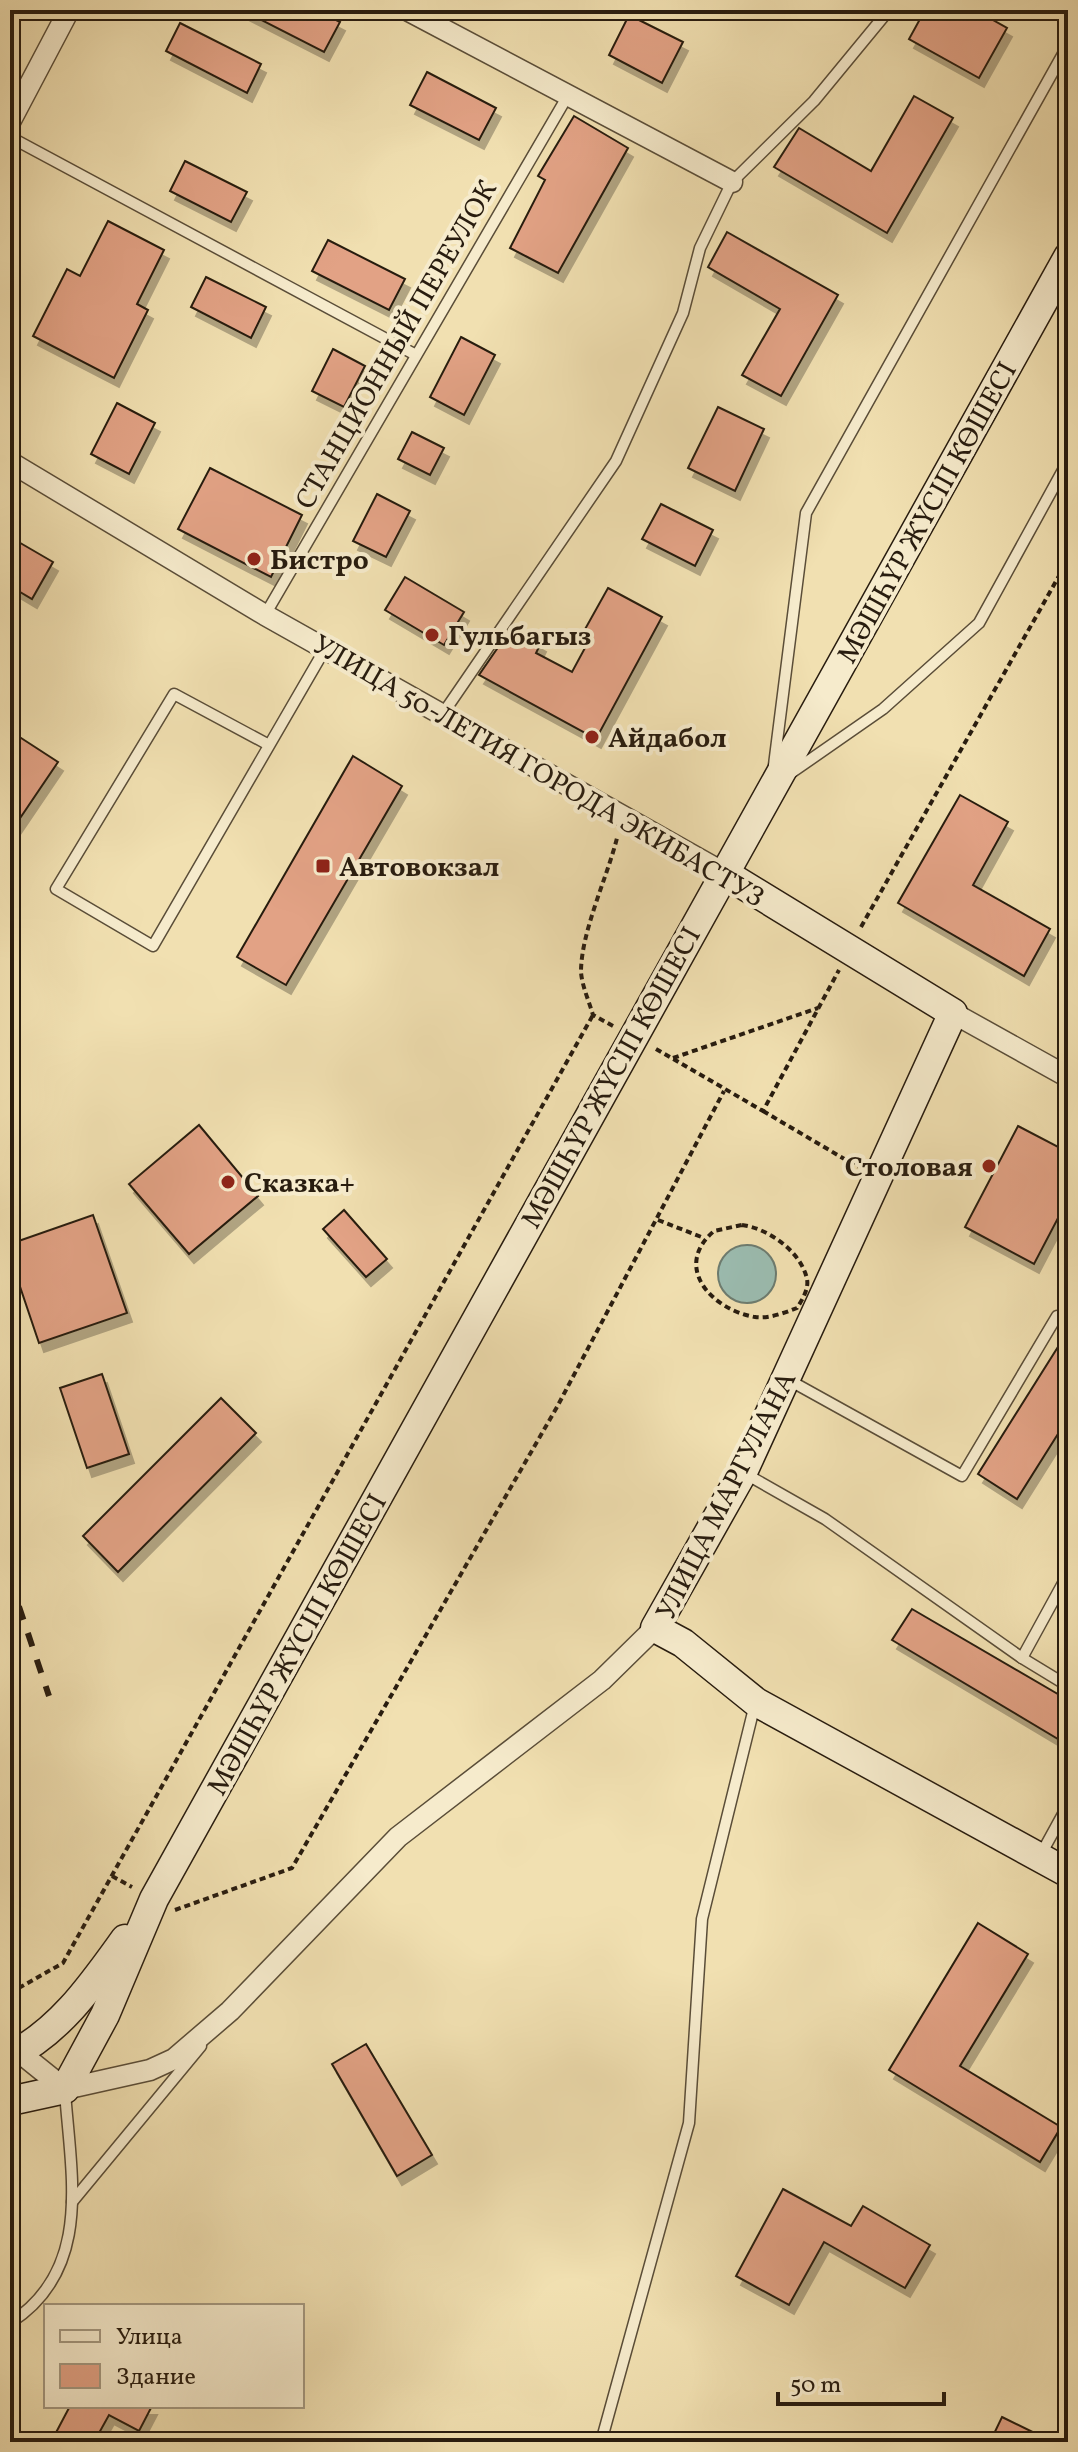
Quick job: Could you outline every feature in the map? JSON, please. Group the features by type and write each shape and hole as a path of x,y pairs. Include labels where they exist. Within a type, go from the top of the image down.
{"main road":[{"name":"МӘШҺҮР ЖҮСІП КӨШЕСІ","path":"154,1899 1068,257"},
{"name":"УЛИЦА 50-ЛЕТИЯ ГОРОДА ЭКИБАСТУЗ","path":"724,873 953,1013"},
{"name":"УЛИЦА МАРГУЛАНА","path":"953,1013 743,1472 655,1628 683,1643 756,1702 1068,1873"},
{"path":"15,2054 85,1994 154,1899"},
{"path":"10,2101 65,2089 105,2015 154,1899"}],"street":[{"path":"10,122 69,10"},
{"path":"407,10 732,182"},
{"name":"УЛИЦА 50-ЛЕТИЯ ГОРОДА ЭКИБАСТУЗ","path":"10,462 265,615 724,873"},
{"name":"УЛИЦА 50-ЛЕТИЯ ГОРОДА ЭКИБАСТУЗ","path":"953,1013 1068,1077"},
{"path":"15,2054 65,2089 150,2070 174,2059 230,2011 398,1837 602,1680 655,1628"}],"lane":[{"path":"442,715 616,461 683,313 700,248 732,182 814,101 889,10"},
{"path":"773,786 779,707 806,513 1068,45"},
{"name":"СТАНЦИОННЫЙ ПЕРЕУЛОК","path":"265,615 567,97"},
{"path":"10,137 416,355"},
{"path":"773,786 883,709 979,623 1068,461"},
{"path":"269,745 174,694 56,889 153,946 325,649"},
{"path":"785,1378 962,1476 1057,1316"},
{"path":"743,1472 825,1519 1022,1658 1068,1686"},
{"path":"1022,1658 1068,1574"},
{"path":"601,2442 689,2123 702,1919 756,1702"},
{"path":"1039,1857 1068,1805"},
{"path":"72,2202 230,2011"},
{"path":"10,2323 43,2297 56,2278 70,2233 72,2202 65,2089"}],"path":[{"path":"763,1111 849,950 1068,560"},
{"path":"10,1993 63,1963 593,1015 581,975 585,937 602,893 617,838 599,802"},
{"path":"819,1008 673,1058 724,1091 877,1178"},
{"path":"111,1876 177,1911 292,1868 557,1407 724,1091"},
{"path":"658,1220 705,1238"},
{"path":"742,1225 756,1227 781,1241 807,1279 804,1296 797,1308 757,1318 709,1296 698,1280 697,1270 705,1238 714,1231 742,1225"}],"water":[{"path":"747,1245 758,1247 767,1254 774,1263 774,1285 767,1294 758,1301 747,1303 736,1301 727,1294 720,1285 718,1274 720,1263 727,1254 736,1247"}],"building":[{"path":"242,10 317,10 340,22 324,52"},
{"path":"925,10 975,10 1007,28 979,78 909,39"},
{"path":"629,15 683,42 662,83 609,55"},
{"path":"180,23 261,64 247,93 166,51"},
{"path":"427,72 496,108 479,140 410,105"},
{"path":"914,96 953,118 887,233 774,167 799,128 871,171"},
{"path":"574,116 628,148 558,273 510,248 545,180 538,176"},
{"path":"185,161 247,192 231,222 170,191"},
{"path":"108,221 164,250 137,304 148,310 114,378 33,336 67,269 80,276"},
{"path":"727,232 838,295 781,396 742,375 780,309 708,267"},
{"path":"328,240 405,279 389,310 312,271"},
{"path":"206,277 266,307 251,338 191,307"},
{"path":"461,337 495,355 464,415 430,397"},
{"path":"333,349 365,366 344,407 312,391"},
{"path":"117,403 155,423 129,474 91,454"},
{"path":"718,407 764,429 735,491 688,468"},
{"path":"412,432 444,448 430,475 398,459"},
{"path":"210,468 302,515 271,577 178,529"},
{"path":"377,494 410,511 386,557 353,541"},
{"path":"661,504 713,530 695,566 642,539"},
{"path":"10,537 53,562 32,599 10,586"},
{"path":"405,577 464,612 444,645 385,610"},
{"path":"608,588 662,617 596,739 479,675 512,627 541,643 536,653 572,672 592,635 584,631"},
{"path":"18,736 58,762 10,833 10,748"},
{"path":"353,756 402,786 286,985 237,957"},
{"path":"960,795 1008,822 973,885 1050,929 1024,976 898,903"},
{"path":"199,1125 258,1196 189,1254 129,1184"},
{"path":"1018,1126 1068,1152 1068,1199 1034,1264 965,1227"},
{"path":"344,1210 387,1259 366,1277 323,1229"},
{"path":"93,1215 127,1313 39,1343 10,1257 10,1244"},
{"path":"1068,1331 1068,1418 1017,1499 978,1474"},
{"path":"102,1374 129,1454 87,1468 60,1388"},
{"path":"221,1398 256,1433 118,1572 83,1536"},
{"path":"912,1609 1068,1700 1068,1745 892,1640"},
{"path":"978,1923 1028,1954 960,2066 1061,2127 1040,2162 889,2070"},
{"path":"366,2044 432,2155 397,2176 332,2064"},
{"path":"783,2189 851,2226 863,2206 930,2245 905,2288 824,2242 789,2305 736,2276"},
{"path":"69,2408 151,2408 139,2431 109,2415 94,2442 51,2442"},
{"path":"1002,2417 1053,2442 990,2442"}],"railway":[{"path":"10,1580 49,1696"}],"place":[{"name":"Бистро","path":"254,559"},
{"name":"Гульбагыз","path":"432,635"},
{"name":"Айдабол","path":"592,737"},
{"name":"Автовокзал","path":"323,866"},
{"name":"Столовая","path":"989,1166"},
{"name":"Сказка+","path":"228,1182"}]}
